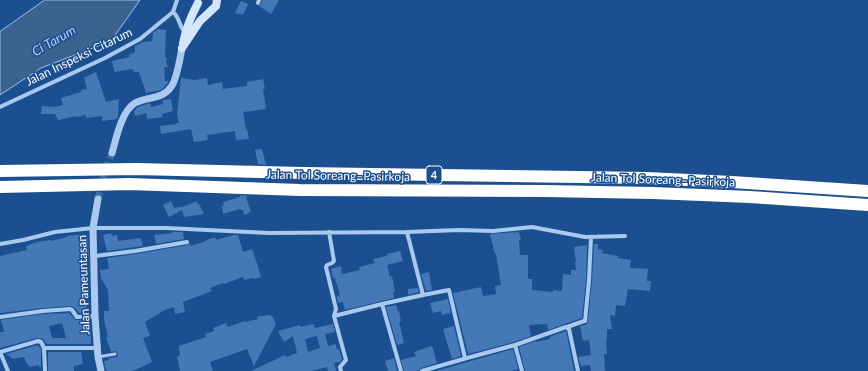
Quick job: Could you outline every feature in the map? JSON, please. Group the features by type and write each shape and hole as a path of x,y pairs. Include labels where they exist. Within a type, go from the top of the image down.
{"highway":[{"name":"Jalan Tol Soreang–Pasirkoja","path":"0,171 136,169 646,178 868,190"},
{"name":"Jalan Tol Soreang–Pasirkoja","path":"1,186 129,184 300,190 645,193 750,197 868,205"}],"main road":[{"path":"187,34 216,6 217,0"},
{"path":"198,2 202,9 211,10"},
{"path":"182,48 191,16 198,2"}],"street":[{"name":"Jalan Inspeksi Citarum","path":"0,107 105,58 140,39 172,12 178,0"},
{"path":"172,12 177,16 180,26 187,34"},
{"path":"112,153 120,126 130,106 136,102 162,95 173,85 182,48"},
{"name":"Jalan Pameuntasan","path":"98,199 93,228 95,256 95,316 97,348 101,371"},
{"path":"0,244 55,232 93,228 166,228 234,232 407,232 460,230 493,231 532,227 585,237 625,236"},
{"path":"329,232 334,261 326,267 336,309 334,316 346,360 340,367 341,371"},
{"path":"407,232 423,295"},
{"path":"422,371 515,345 584,322 589,280 591,237"},
{"path":"95,256 187,242"},
{"path":"334,316 449,290 465,358"},
{"path":"382,304 401,371"},
{"path":"0,318 43,311 70,310 72,310 76,316 95,316"},
{"path":"567,327 569,329 578,371"},
{"path":"8,371 0,352 38,341 41,342 44,348 45,370"},
{"path":"515,345 522,371"},
{"path":"44,348 97,348"}],"lane":[{"path":"98,357 115,354"}],"water":[{"name":"Ci Tarum","path":"45,0 140,0 111,41 41,68 0,95 0,32"}],"building":[{"path":"262,0 279,0 271,14 259,6"},
{"path":"241,1 248,4 243,15 235,13"},
{"path":"158,29 166,30 165,57 167,59 166,62 168,67 164,67 165,81 169,81 161,90 146,93 139,72 134,72 132,69 115,72 112,61 130,57 129,55 135,52 135,46 143,42 152,41 153,33"},
{"path":"96,72 106,102 119,99 117,119 102,121 102,116 86,118 86,115 58,120 55,114 41,114 42,106 55,107 63,105 61,98 87,89 84,78"},
{"path":"181,78 195,80 207,78 208,85 222,82 223,89 247,86 247,82 263,79 266,109 243,112 249,139 236,140 235,131 207,135 208,140 194,142 191,129 161,134 160,126 179,123 177,114"},
{"path":"171,99 173,111 162,114 163,117 147,119 146,113 135,116 134,111 138,107 150,103 151,107 163,104 163,100"},
{"path":"262,149 266,165 258,164 255,150"},
{"path":"240,195 250,196 246,197 251,212 244,215 243,210 240,209 223,214 223,202 240,197"},
{"path":"171,201 174,208 185,206 197,201 204,214 184,217 182,210 169,217 163,205"},
{"path":"183,232 184,239 156,244 154,235"},
{"path":"519,232 521,240 519,240 520,255 528,255 528,279 532,279 532,290 553,292 553,290 562,291 563,274 571,275 571,270 576,270 574,247 587,245 586,280 582,318 548,330 547,324 529,325 531,336 468,354 453,293 481,287 483,296 496,294 495,286 501,285 496,254 490,234"},
{"path":"111,233 112,236 117,235 118,241 141,238 143,246 107,251 103,235"},
{"path":"85,234 88,238 89,257 87,262 85,262 84,276 87,313 79,313 75,308 70,306 0,313 0,256 27,250 26,246 37,242 51,241 67,236"},
{"path":"238,235 243,252 252,249 261,277 244,280 243,277 210,288 212,291 183,302 185,312 175,314 174,307 163,311 145,322 150,336 143,338 152,362 132,371 107,371 104,361 109,360 108,358 117,357 118,354 116,351 111,352 106,337 108,337 104,320 104,311 109,311 108,290 101,278 100,270 109,269 107,258 188,245 190,243 191,246 215,237 216,240"},
{"path":"594,244 598,244 598,249 603,250 602,253 631,260 630,268 648,269 647,281 651,281 650,291 628,289 625,306 616,305 615,316 610,315 612,329 607,329 607,354 604,354 605,371 591,371 590,365 581,366 578,357 591,355 589,340 583,341 580,326 587,324 588,321"},
{"path":"400,251 403,261 387,265 390,277 392,276 395,291 393,292 394,298 345,310 343,302 338,303 337,296 340,295 331,269 341,266 342,274 360,270 359,267 375,263 373,259"},
{"path":"429,272 432,290 426,291 421,274"},
{"path":"418,288 419,292 408,295 408,289"},
{"path":"448,299 451,313 442,315 441,311 433,313 430,303"},
{"path":"396,305 398,312 399,311 401,321 399,322 404,343 397,345 386,307"},
{"path":"69,313 76,320 90,320 91,344 46,344 43,339 37,338 0,348 0,332 4,332 1,320 43,314","holes":["62,323 66,338 52,338 49,326"]},
{"path":"272,316 276,324 254,366 247,349 210,362 213,371 180,371 177,356 180,356 179,346 206,337 205,334 214,331 213,328 226,323 228,327 245,321 258,319 257,317"},
{"path":"314,324 315,328 333,324 335,332 325,334 328,346 336,344 337,350 339,349 342,359 340,362 334,363 336,371 328,371 327,367 311,371 251,371 285,355 286,357 297,353 293,336 284,342 278,331 300,325 301,327","holes":["317,336 320,348 308,352 305,339"]},
{"path":"454,326 461,356 452,359 443,329"},
{"path":"566,331 574,371 525,371 519,347 536,341 550,339 550,337"},
{"path":"38,345 41,349 41,367 39,367 39,365 30,367 24,357 13,359 6,354"},
{"path":"432,346 437,363 415,371 404,371 401,360 416,356 414,352"},
{"path":"513,349 518,369 512,371 436,371"},
{"path":"48,352 81,352 83,364 74,366 74,371 48,371"},
{"path":"394,358 397,371 388,371 385,361"}],"tunnel":[{"path":"98,199 104,173 112,153"}]}
